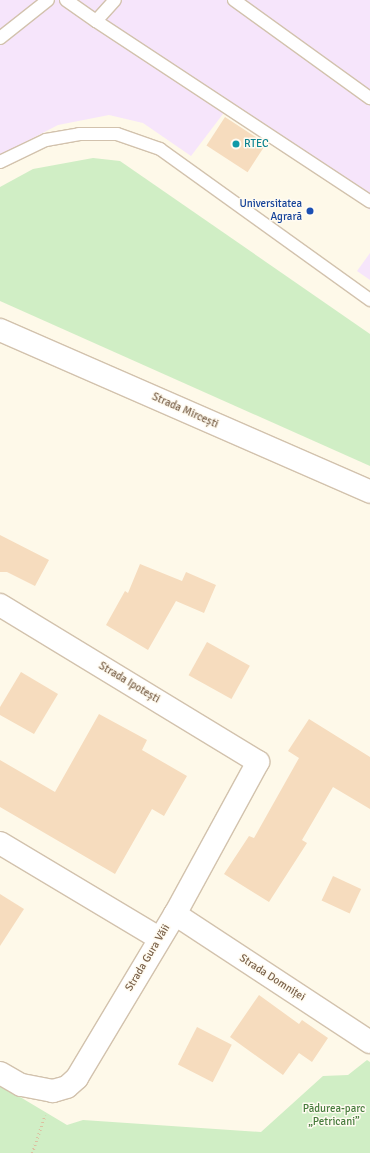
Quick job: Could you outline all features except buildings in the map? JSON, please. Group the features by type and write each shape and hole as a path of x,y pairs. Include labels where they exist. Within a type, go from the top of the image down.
{"street":[{"name":"Strada Mircești","path":"0,330 370,492"},
{"name":"Strada Ipotești","path":"0,605 258,762"},
{"name":"Strada Gura Văii","path":"53,1091 68,1087 77,1078 159,938 175,914 258,762"},
{"path":"0,843 159,938"},
{"name":"Strada Domniței","path":"175,914 370,1042"},
{"path":"0,1073 21,1085 53,1091"}],"lane":[{"path":"0,38 48,0"},
{"path":"66,0 370,202"},
{"path":"96,21 115,0"},
{"path":"234,0 370,98"},
{"path":"0,162 46,140 78,134 117,134 160,149 370,300"}],"path":[{"path":"32,1153 53,1091"}],"shaded area":[{"path":"0,0 370,0 370,210 226,110 191,156 143,123 109,115 58,125 0,155"},
{"path":"370,253 370,280 357,271"}],"green space":[{"path":"93,158 120,161 370,334 370,466 0,301 0,187 33,169"},
{"name":"Pădurea-parc „Petricani”","path":"367,1060 370,1062 370,1153 0,1153 0,1085 67,1125 83,1120 261,1132 323,1076 348,1075"}],"place":[{"name":"RTEC","path":"236,144"},
{"name":"Universitatea Agrară","path":"310,211"}]}
